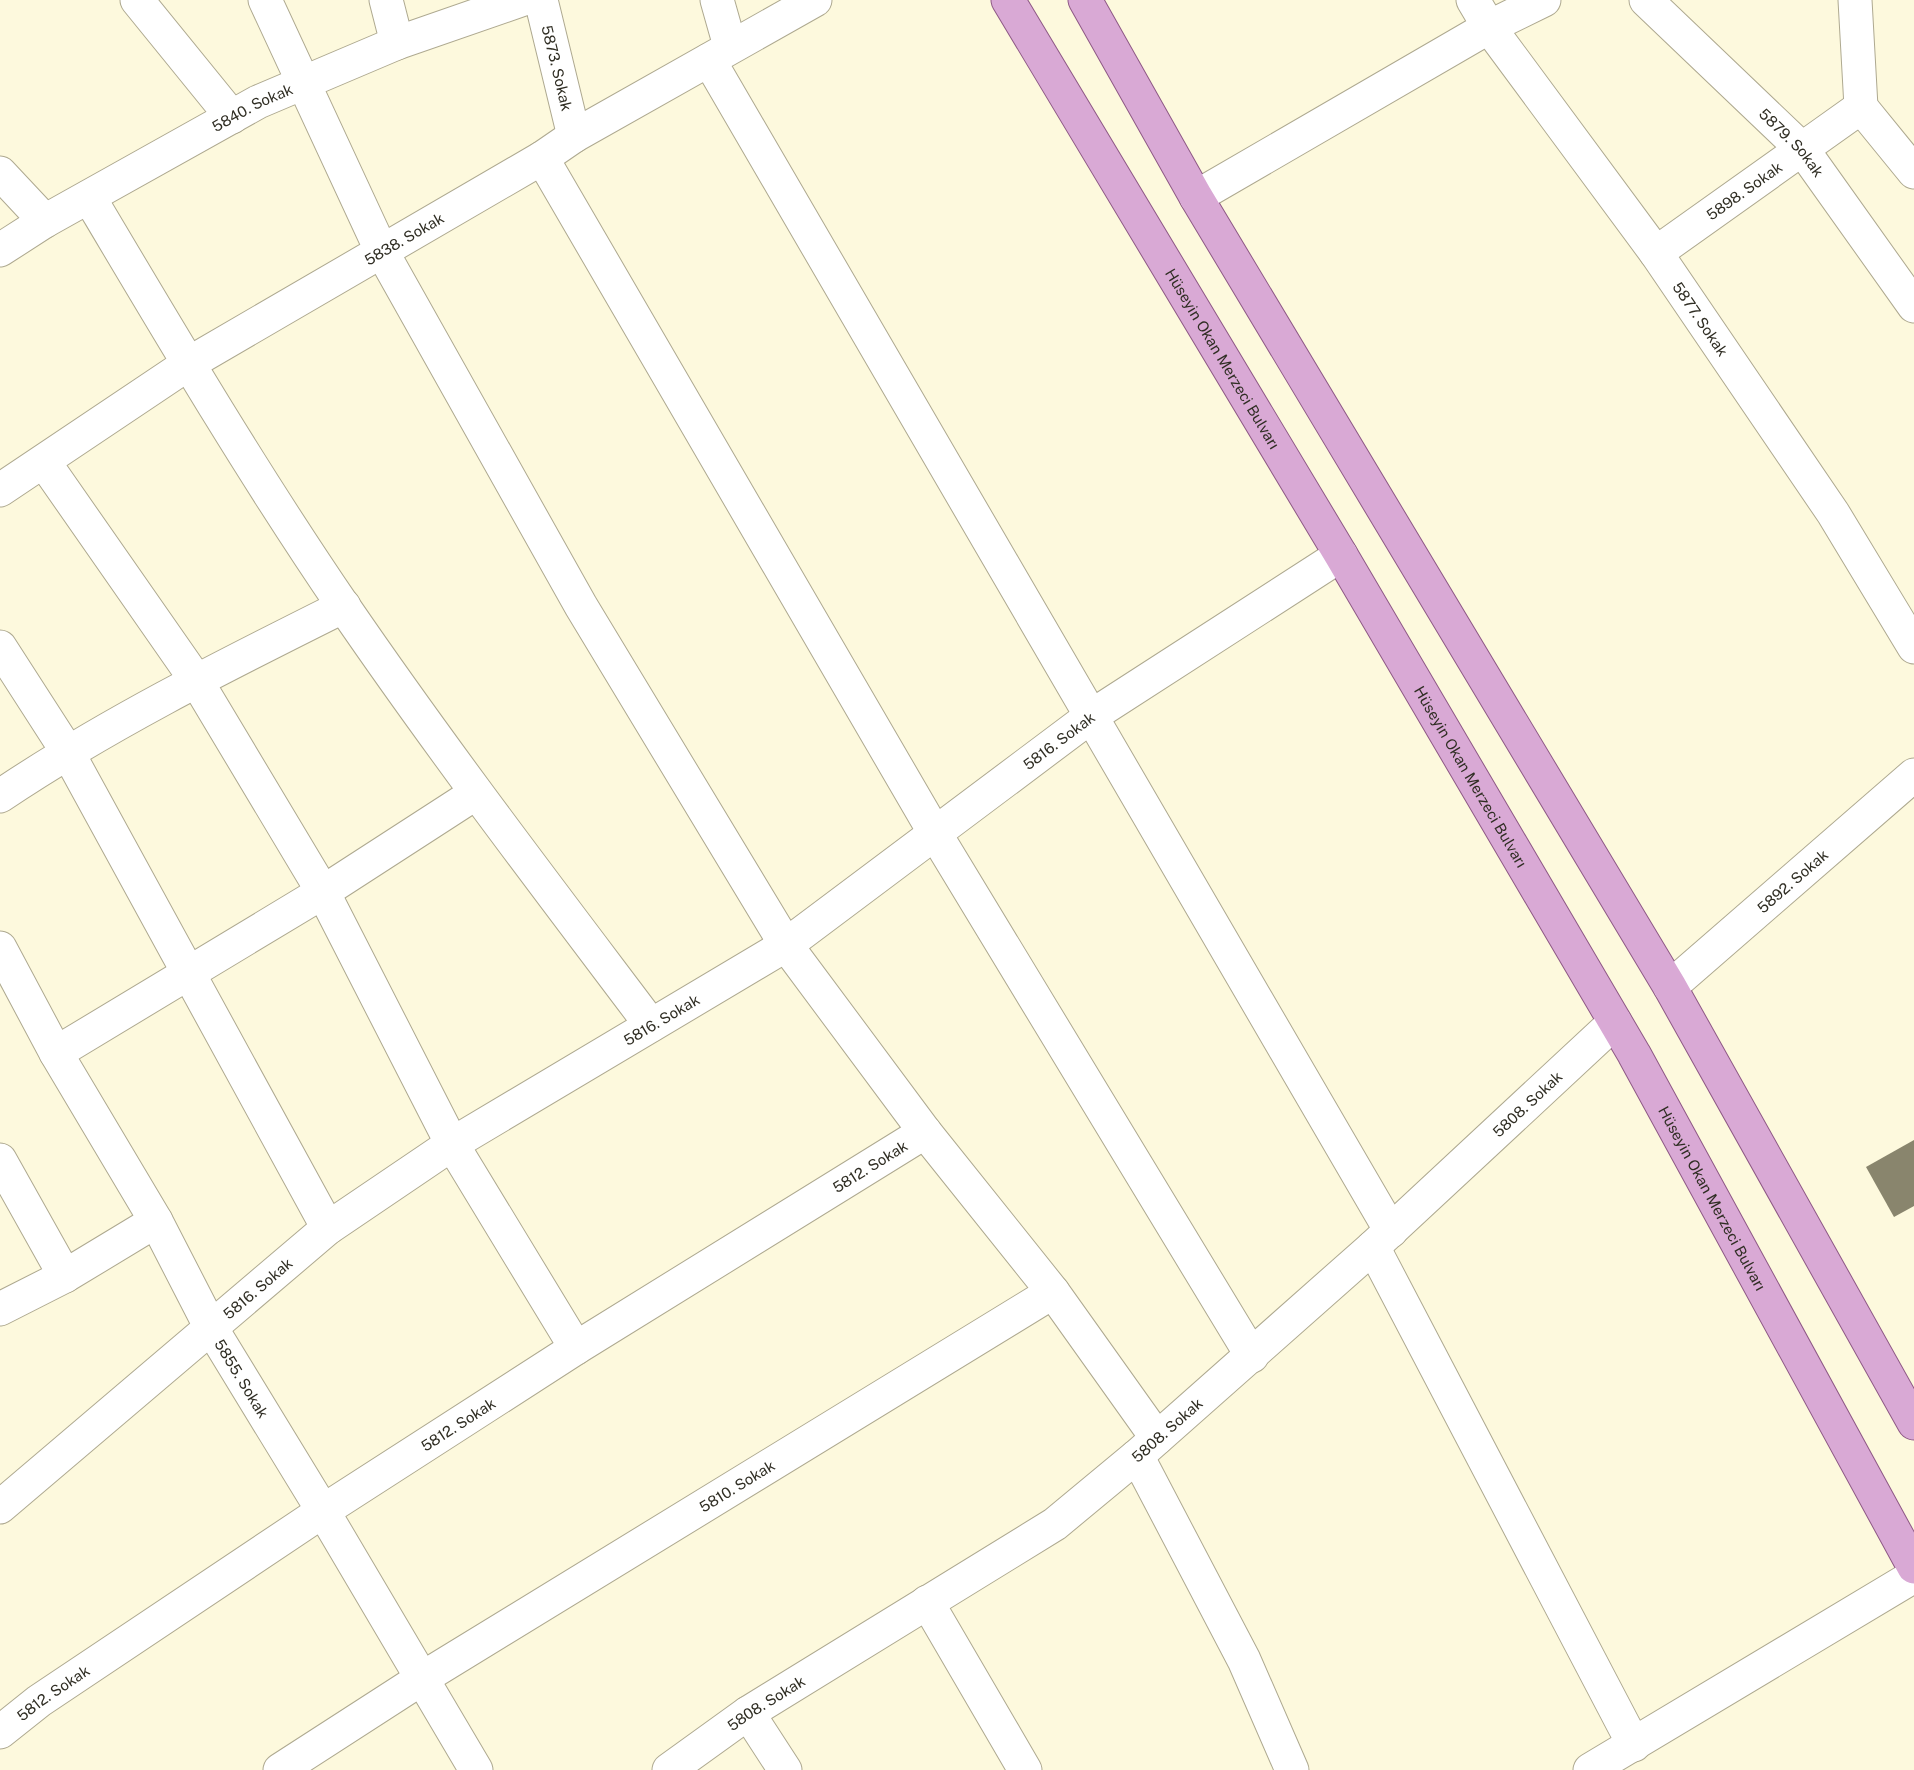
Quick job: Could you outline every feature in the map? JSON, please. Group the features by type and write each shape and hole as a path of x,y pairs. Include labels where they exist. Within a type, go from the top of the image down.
{"main road":[{"name":"Hüseyin Okan Merzeci Bulvarı","path":"1008,0 1341,555 1615,1022 1914,1567"},
{"path":"1085,0 1196,197 1670,987 1914,1423"}],"street":[{"path":"137,0 232,117"},
{"path":"265,0 381,250 581,606 786,945 925,1132 1053,1292 1147,1447 1292,1770"},
{"path":"386,0 397,43"},
{"name":"5840. Sokak","path":"0,250 45,221 232,117 397,43 521,0"},
{"name":"5873. Sokak","path":"541,0 574,136"},
{"path":"717,0 719,53 1382,1239 1634,1745"},
{"name":"5838. Sokak","path":"0,490 188,364 542,158 574,136 815,0"},
{"path":"1196,197 1481,14 1544,0"},
{"name":"5879. Sokak","path":"1646,0 1803,150 1914,306"},
{"path":"1855,0 1862,107 1914,172"},
{"name":"5877. Sokak","path":"1481,14 1656,253 1833,513 1914,646"},
{"name":"5898. Sokak","path":"1656,253 1862,107"},
{"path":"542,158 936,835 1252,1356"},
{"path":"0,173 45,221"},
{"path":"89,196 188,364 344,606 476,793 651,1025"},
{"path":"44,462 196,680 323,892 452,1144 576,1348"},
{"name":"5816. Sokak","path":"0,1508 210,1326 328,1228 452,1144 786,945 936,835 1090,717 1341,555"},
{"path":"0,796 67,751 196,680 344,606"},
{"path":"0,647 67,751 328,1228"},
{"name":"5892. Sokak","path":"1670,987 1914,775"},
{"path":"56,1053 323,892 476,793"},
{"name":"5855. Sokak","path":"0,948 56,1053 156,1221 210,1326 323,1511 476,1770"},
{"name":"5808. Sokak","path":"669,1770 748,1713 1055,1524 1252,1356 1382,1239 1615,1022"},
{"name":"5812. Sokak","path":"0,1732 39,1701 323,1511 576,1348 925,1132"},
{"path":"0,1160 65,1276"},
{"path":"0,1309 65,1276 156,1221"},
{"name":"5810. Sokak","path":"280,1770 421,1679 1053,1292"},
{"path":"1590,1770 1914,1576"},
{"path":"927,1602 1025,1770"},
{"path":"748,1713 785,1770"}],"building":[{"path":"1914,1140 1914,1206 1894,1217 1866,1167"}]}
